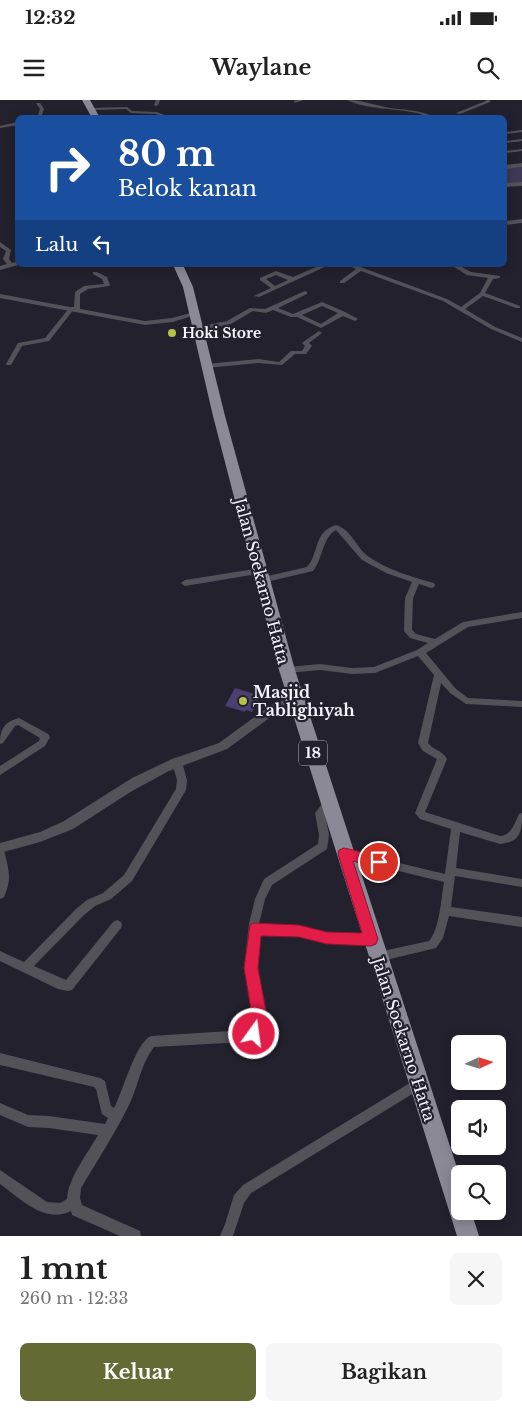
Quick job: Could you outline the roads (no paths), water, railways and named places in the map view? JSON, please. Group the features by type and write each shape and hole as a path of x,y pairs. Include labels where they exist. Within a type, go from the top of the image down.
{"highway":[{"path":"86,100 94,113"},
{"name":"Jalan Soekarno Hatta","path":"179,267 188,287 206,366 287,670 371,939 468,1236"}],"street":[{"path":"349,100 426,115"},
{"path":"458,113 488,102 488,100"},
{"path":"38,104 42,110 40,115"},
{"path":"94,113 127,108 130,115 157,113 162,115"},
{"path":"0,127 15,124"},
{"path":"507,133 522,131"},
{"path":"507,142 522,140"},
{"path":"507,152 522,150"},
{"path":"507,167 522,166"},
{"path":"507,185 522,184"},
{"path":"507,222 522,222"},
{"path":"0,244 9,251 6,259 10,265"},
{"path":"0,268 15,264"},
{"path":"257,296 321,267"},
{"path":"355,267 445,300 493,328 522,340"},
{"path":"457,267 469,274 497,277 492,278 482,294 462,309"},
{"path":"342,282 360,269"},
{"path":"9,364 20,344 47,340 78,303 76,293 80,289 106,285 105,278 95,273"},
{"path":"275,288 262,279 276,274 292,280"},
{"path":"0,296 74,308 151,324 229,323 252,309 264,312 305,293"},
{"path":"482,294 518,307"},
{"path":"272,308 288,316 298,315 322,304 355,319"},
{"path":"298,315 320,326 344,313"},
{"path":"206,366 258,361 277,365 293,352 304,353 309,346 305,343 319,333"},
{"path":"185,583 312,568 328,530 336,527 343,530 350,542 366,558 378,566 431,585"},
{"path":"417,581 410,598 408,630 413,636 434,642"},
{"path":"287,670 320,666 365,672 375,670 420,652 466,624 522,615"},
{"path":"420,652 453,691 466,701 522,704"},
{"path":"439,674 424,743 427,750 438,754 442,759 420,813 423,816 456,827 506,840 514,836 522,817"},
{"path":"0,848 35,839 61,829 78,820 120,790 176,762 225,745 270,710 280,704 296,699"},
{"path":"0,740 12,723 18,721 45,737 42,743 0,771"},
{"path":"25,968 80,912 91,903 108,896 128,878 181,790 182,780 176,762"},
{"path":"135,1236 77,1210 73,1203 76,1185 124,1102 137,1066 151,1042 245,1036 254,1034 258,1028 260,1015 250,960 258,903 263,888 273,878 323,846 324,835 320,813 328,803"},
{"path":"377,957 432,945 438,938 445,911 456,827"},
{"path":"0,854 5,877 0,894"},
{"path":"344,854 450,875 522,883"},
{"path":"445,911 522,922"},
{"path":"0,956 68,986 116,926"},
{"path":"254,929 299,931 327,938 371,939"},
{"path":"0,1059 96,1082 100,1085 106,1110 116,1116"},
{"path":"226,1236 230,1230 237,1200 247,1189 418,1084"},
{"path":"0,1108 28,1121 107,1130"},
{"path":"0,1176 45,1208 61,1209 73,1203"}],"place":[{"name":"Hoki Store","path":"172,333"},
{"name":"Masjid Tablighiyah","path":"243,701"}]}
